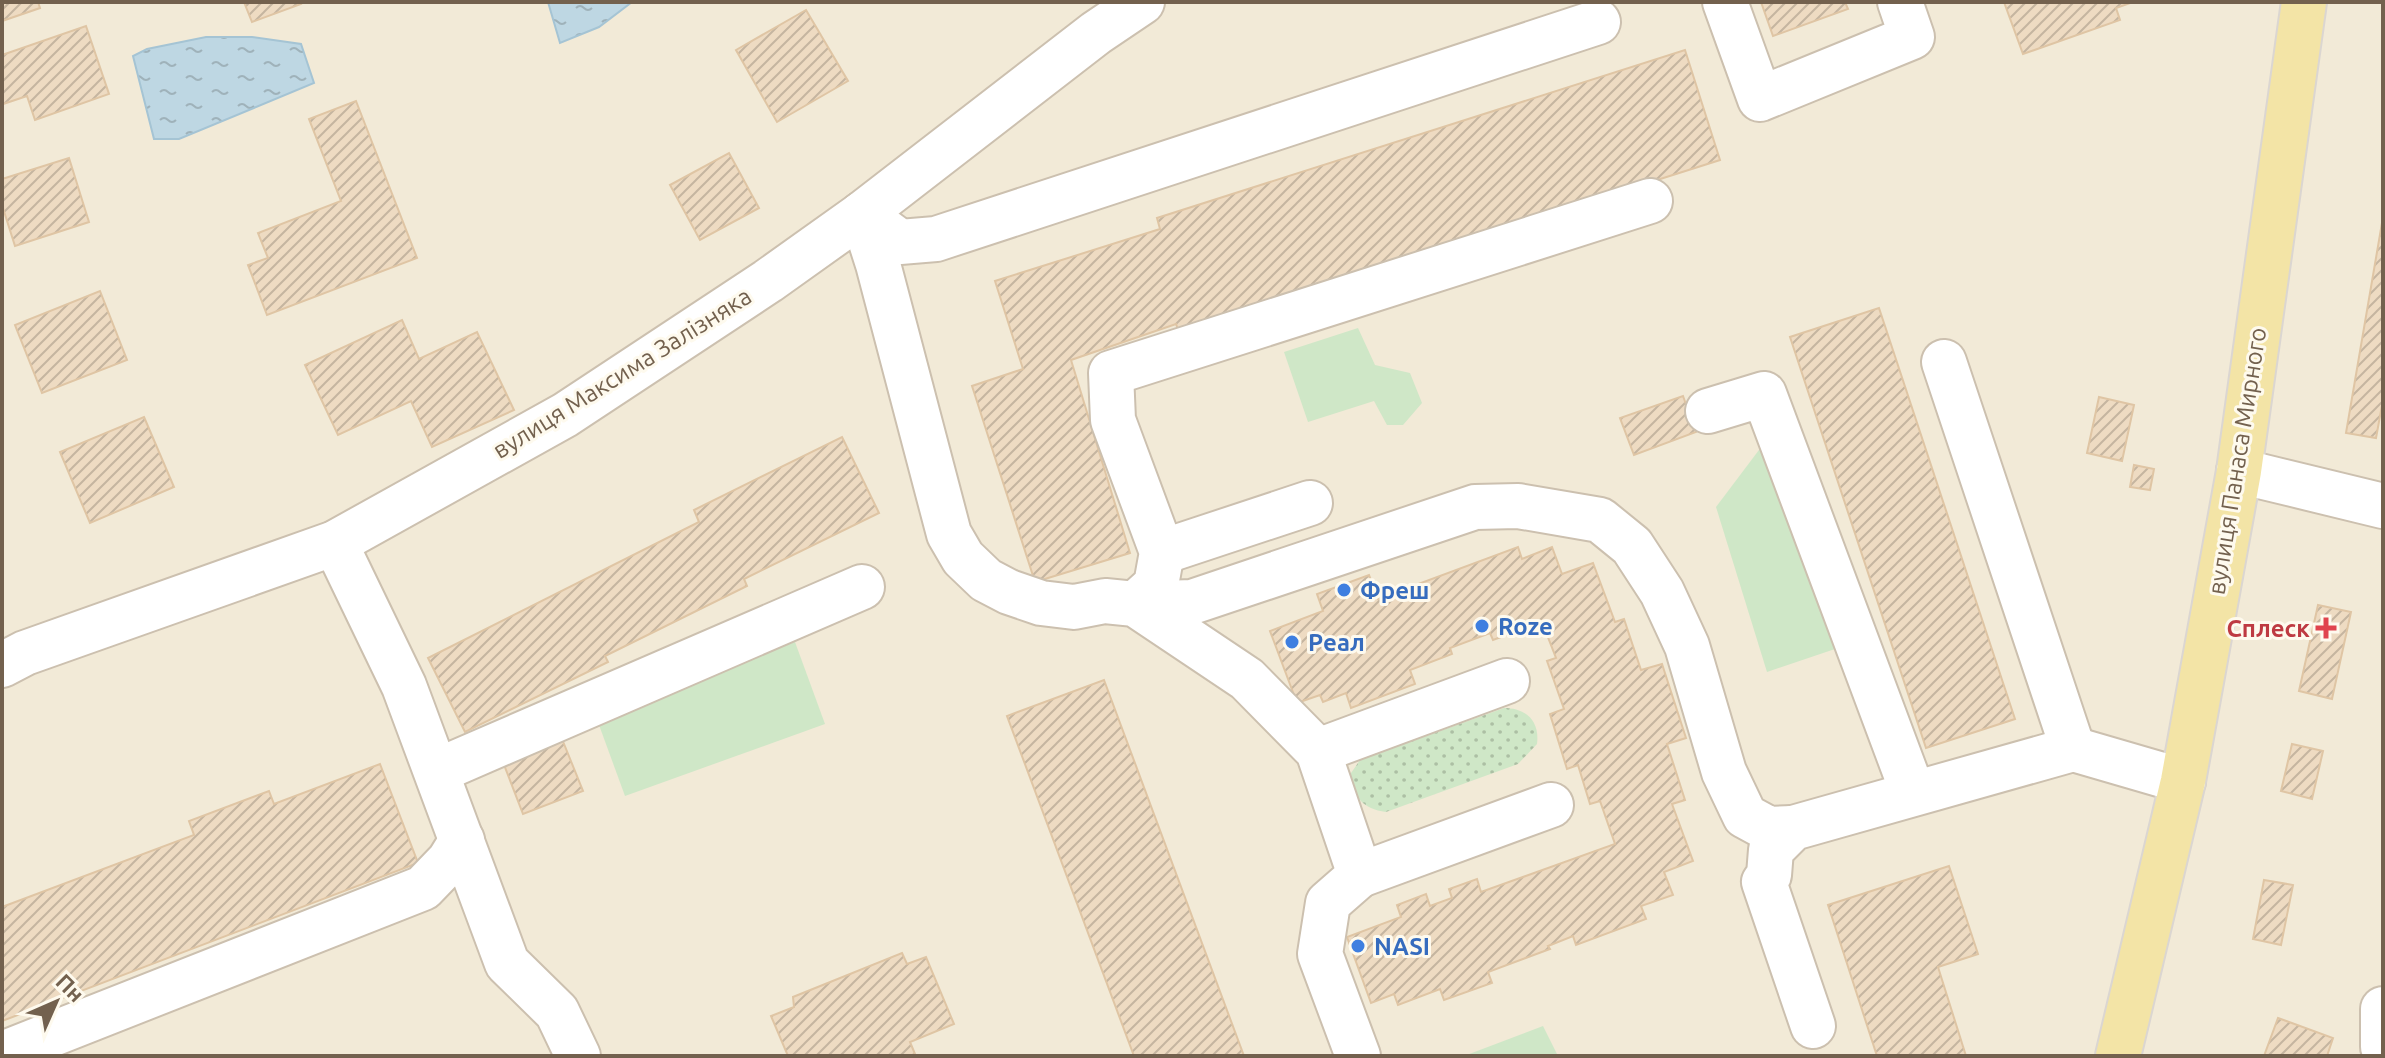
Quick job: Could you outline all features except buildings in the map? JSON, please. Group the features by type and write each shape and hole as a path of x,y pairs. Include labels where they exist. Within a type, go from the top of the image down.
{"main road":[{"name":"вулиця Панаса Мирного","path":"2118,1056 2183,781 2239,471 2304,2"}],"street":[{"name":"вулиця Максима Залізняка","path":"2,665 25,653 335,543 565,415 768,281 862,214 1096,33 1142,2"},
{"path":"1725,2 1760,99 1912,37 1900,2"},
{"path":"862,214 900,242 936,239 1598,22"},
{"path":"1135,604 1156,585 1162,552 1113,420 1111,373 1650,201"},
{"path":"862,214 949,534 963,558 986,580 1009,592 1041,603 1074,607 1105,601 1135,604 1192,602 1475,507 1518,506 1600,520 1632,546 1662,592 1687,646 1724,772 1745,816 1769,829 1793,828 2073,749 2183,781"},
{"path":"1944,362 2073,749"},
{"path":"1708,411 1764,394 1913,793"},
{"path":"2239,471 2383,506"},
{"path":"1162,552 1310,503"},
{"path":"335,543 404,686 507,963 557,1012 578,1056"},
{"path":"437,771 862,587"},
{"path":"1135,604 1247,679 1318,751 1360,875"},
{"path":"1318,751 1507,681"},
{"path":"1358,1056 1320,954 1328,903 1360,875 1551,805"},
{"path":"1793,828 1771,850 1769,875 1764,882 1813,1026"},
{"path":"2,1054 423,888 449,861 462,840"},
{"path":"2383,1009 2383,1047"}],"shaded area":[{"path":"2,2 2286,2 2221,468 2164,777 2100,1056 2,1056"},
{"path":"2319,2 2383,2 2383,1056 2137,1056"}],"green space":[{"path":"1358,328 1375,365 1410,373 1422,403 1403,425 1387,425 1374,401 1308,422 1284,352"},
{"path":"1765,442 1835,649 1767,672 1716,507"},
{"path":"795,642 825,724 625,796 595,714"},
{"path":"1504,708 1525,713 1536,729 1537,744 1518,764 1386,812 1365,805 1357,796 1349,776 1360,760"},
{"path":"1543,1026 1558,1056 1464,1056"}],"water":[{"path":"548,2 632,2 599,27 560,43"},
{"path":"206,37 252,37 301,44 314,83 179,139 154,139 133,56 147,49"}],"place":[{"name":"Фреш","path":"1344,590"},
{"name":"Roze","path":"1482,626"},
{"name":"Сплеск","path":"2326,628"},
{"name":"Реал","path":"1292,642"},
{"name":"NASI","path":"1358,946"}]}
